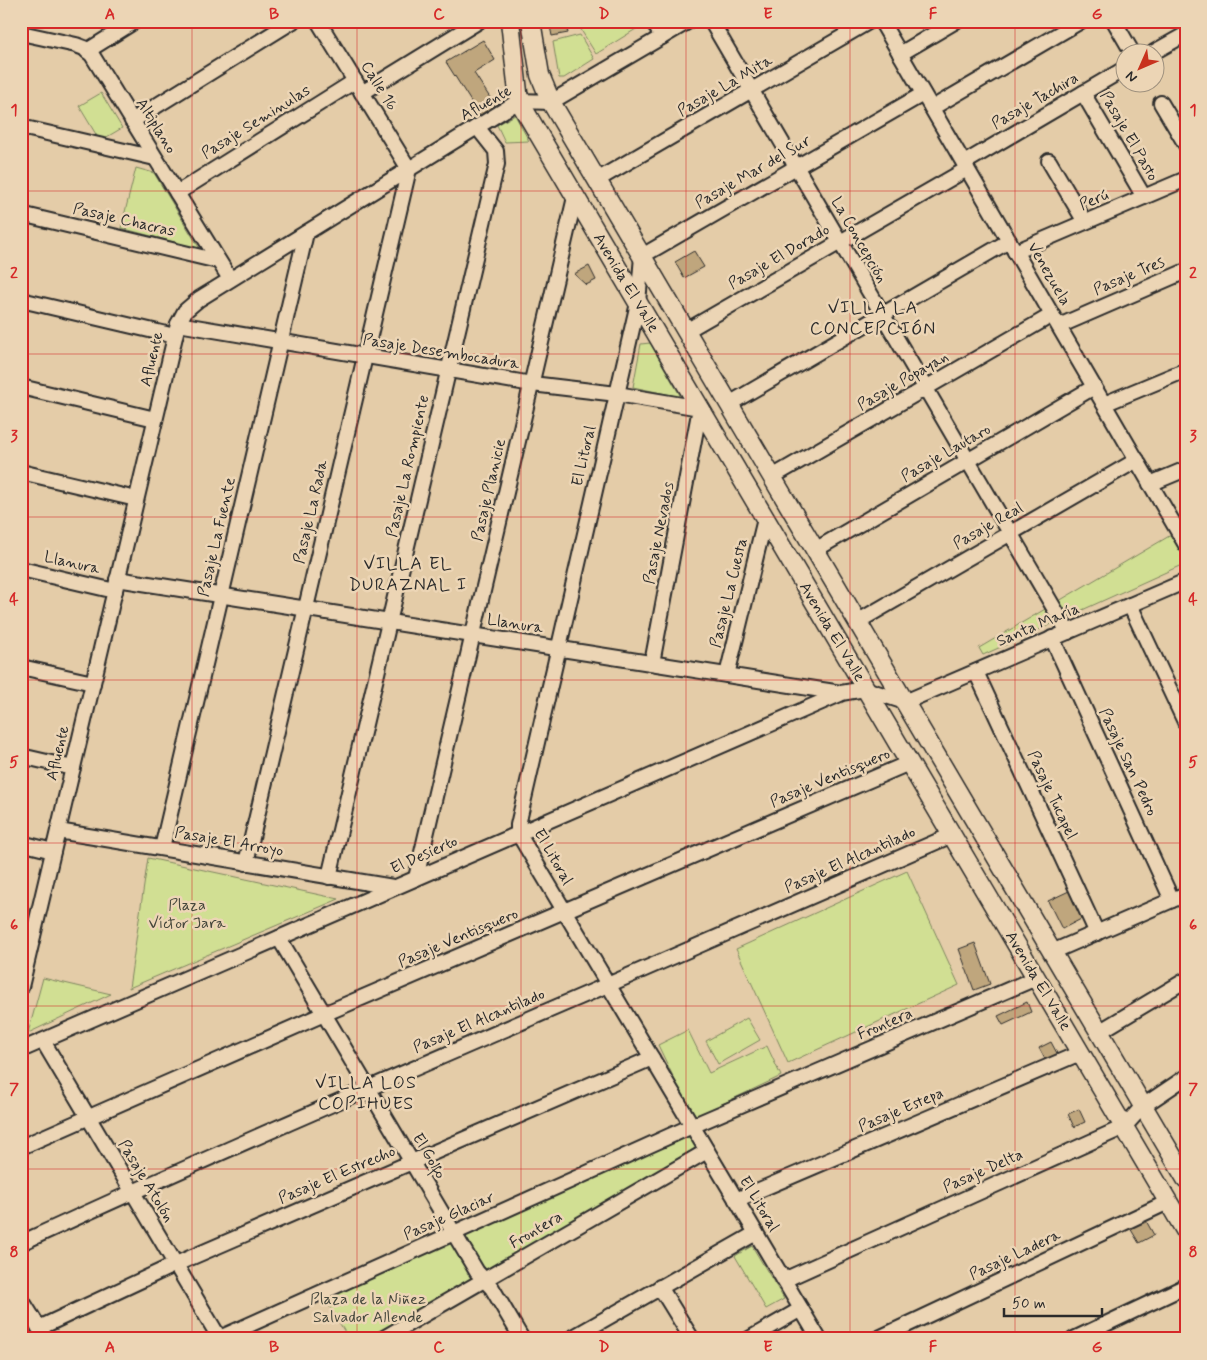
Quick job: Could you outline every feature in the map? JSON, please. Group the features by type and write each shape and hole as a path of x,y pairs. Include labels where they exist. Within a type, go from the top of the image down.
{"street":[{"path":"21,33 76,45 87,51 135,21"},
{"path":"132,121 293,21"},
{"name":"Pasaje Seminulas","path":"177,193 358,87 479,21"},
{"name":"Avenida El Valle","path":"510,21 519,101 1186,1232"},
{"name":"Avenida El Valle","path":"531,21 540,75 551,102 1186,1178"},
{"path":"653,21 662,37"},
{"path":"551,102 689,21"},
{"name":"La Concepción","path":"711,21 1068,632"},
{"name":"Pasaje La Mita","path":"597,180 870,21"},
{"name":"Venezuela","path":"881,21 1186,545"},
{"path":"900,54 956,21"},
{"path":"932,108 1081,21"},
{"path":"1114,21 1126,42"},
{"name":"Calle 16","path":"320,22 409,169"},
{"path":"1164,46 1186,34"},
{"name":"Altiplano","path":"87,51 95,60 230,279"},
{"name":"Pasaje Tachira","path":"965,166 1114,76"},
{"name":"Pasaje El Pasto","path":"1083,93 1144,197"},
{"name":"Pasaje Mar del Sur","path":"642,256 923,94"},
{"name":"Afluente","path":"21,987 27,934 53,851 176,330 185,311 192,304 230,279 519,101 551,102"},
{"path":"1161,104 1186,145"},
{"path":"21,127 155,158"},
{"name":"Pasaje La Rompiente","path":"329,877 497,160 496,151 477,127"},
{"path":"1049,161 1085,222"},
{"name":"Pasaje El Dorado","path":"686,331 840,242 965,166"},
{"name":"Pasaje La Rada","path":"246,863 409,169"},
{"name":"Perú","path":"726,399 1012,246 1085,222 1186,179"},
{"name":"Pasaje Planicie","path":"416,878 575,197"},
{"name":"Pasaje Chacras","path":"21,214 218,261"},
{"name":"Pasaje La Fuente","path":"162,848 306,233"},
{"path":"638,303 642,256"},
{"name":"Pasaje Tres","path":"1055,321 1186,271"},
{"name":"Pasaje Desembocadura","path":"21,300 176,330 280,343 448,371 532,384 617,394 700,408"},
{"name":"El Litoral","path":"638,303 519,815 518,833 819,1339"},
{"name":"Pasaje Popayan","path":"772,477 926,388 1055,321"},
{"path":"1104,404 1186,370"},
{"path":"21,387 155,419"},
{"name":"Pasaje Lautaro","path":"815,550 1094,387"},
{"path":"700,408 726,399"},
{"name":"Pasaje Nevados","path":"652,663 700,408"},
{"name":"Pasaje Real","path":"857,622 1137,460"},
{"path":"1150,484 1186,468"},
{"path":"21,472 136,500"},
{"name":"Pasaje La Cuesta","path":"727,675 765,519"},
{"name":"Llanura","path":"21,569 116,585 222,595 841,693 865,689 905,702"},
{"name":"Santa María","path":"905,702 1186,580"},
{"path":"1130,604 1186,724"},
{"name":"Pasaje San Pedro","path":"1052,638 1172,900"},
{"path":"21,667 93,683"},
{"name":"Pasaje Tucapel","path":"976,672 1097,933"},
{"name":"El Desierto","path":"21,1050 841,693"},
{"path":"21,756 73,768"},
{"name":"Pasaje Ventisquero","path":"21,1147 324,1014 909,763"},
{"name":"Pasaje El Arroyo","path":"58,831 393,888"},
{"name":"Pasaje El Alcantilado","path":"21,1243 368,1087 952,835"},
{"path":"21,843 53,851"},
{"path":"1052,952 1186,894"},
{"name":"El Golfo","path":"278,938 477,1272 492,1288 522,1339"},
{"name":"Frontera","path":"692,1126 1036,978"},
{"path":"1100,1032 1186,980"},
{"name":"Pasaje Atolón","path":"43,1041 220,1338"},
{"name":"Pasaje Estepa","path":"736,1200 1080,1053"},
{"name":"Pasaje El Estrecho","path":"42,1333 176,1264 652,1058"},
{"name":"Pasaje Delta","path":"784,1280 1124,1127 1143,1106 1186,1077"},
{"name":"Pasaje Glaciar","path":"220,1338 692,1126"},
{"name":"Frontera","path":"382,1339 707,1150"},
{"name":"Pasaje Ladera","path":"877,1339 1168,1202"},
{"path":"570,1339 756,1232"},
{"path":"1074,1339 1186,1286"},
{"path":"660,1287 692,1339"},
{"path":"21,1299 25,1315 42,1333"},
{"path":"749,1339 801,1309"}],"green space":[{"path":"594,21 642,21 644,24 596,54 581,30"},
{"path":"580,35 594,59 564,78 559,78 553,42"},
{"path":"101,93 122,128 100,141 79,106"},
{"path":"515,115 529,141 505,142 497,125"},
{"path":"136,168 154,173 200,249 121,228"},
{"path":"650,343 681,397 633,387 641,344"},
{"path":"1171,535 1186,558 1186,563 983,655 979,648"},
{"name":"Plaza Víctor Jara","path":"148,858 339,899 129,988"},
{"path":"907,871 959,985 788,1063 736,949"},
{"path":"43,978 111,994 28,1033"},
{"path":"747,1018 760,1040 718,1064 706,1041"},
{"path":"688,1030 709,1073 767,1046 781,1076 693,1118 658,1045"},
{"name":"Plaza de la Niñez Salvador Allende","path":"689,1133 697,1147 491,1271 372,1339 349,1339 324,1297"},
{"path":"752,1246 784,1299 766,1309 735,1256"}],"building":[{"path":"549,21 565,21 568,33 552,36"},
{"path":"483,40 495,60 474,73 496,107 480,116 446,62"},
{"path":"694,251 704,267 684,278 675,262"},
{"path":"589,266 596,280 586,285 574,274"},
{"path":"1069,891 1083,918 1062,929 1048,901"},
{"path":"975,943 990,984 974,990 959,949"},
{"path":"1027,1002 1031,1012 1003,1025 998,1016"},
{"path":"1051,1042 1059,1057 1047,1063 1039,1048"},
{"path":"1079,1109 1085,1122 1074,1127 1068,1114"},
{"path":"1145,1219 1154,1235 1139,1243 1130,1228"}],"district":[{"name":"VILLA LA CONCEPCIÓN","path":"873,318"},
{"name":"VILLA EL DURAZNAL I","path":"408,574"},
{"name":"VILLA LOS COPIHUES","path":"366,1093"}]}
